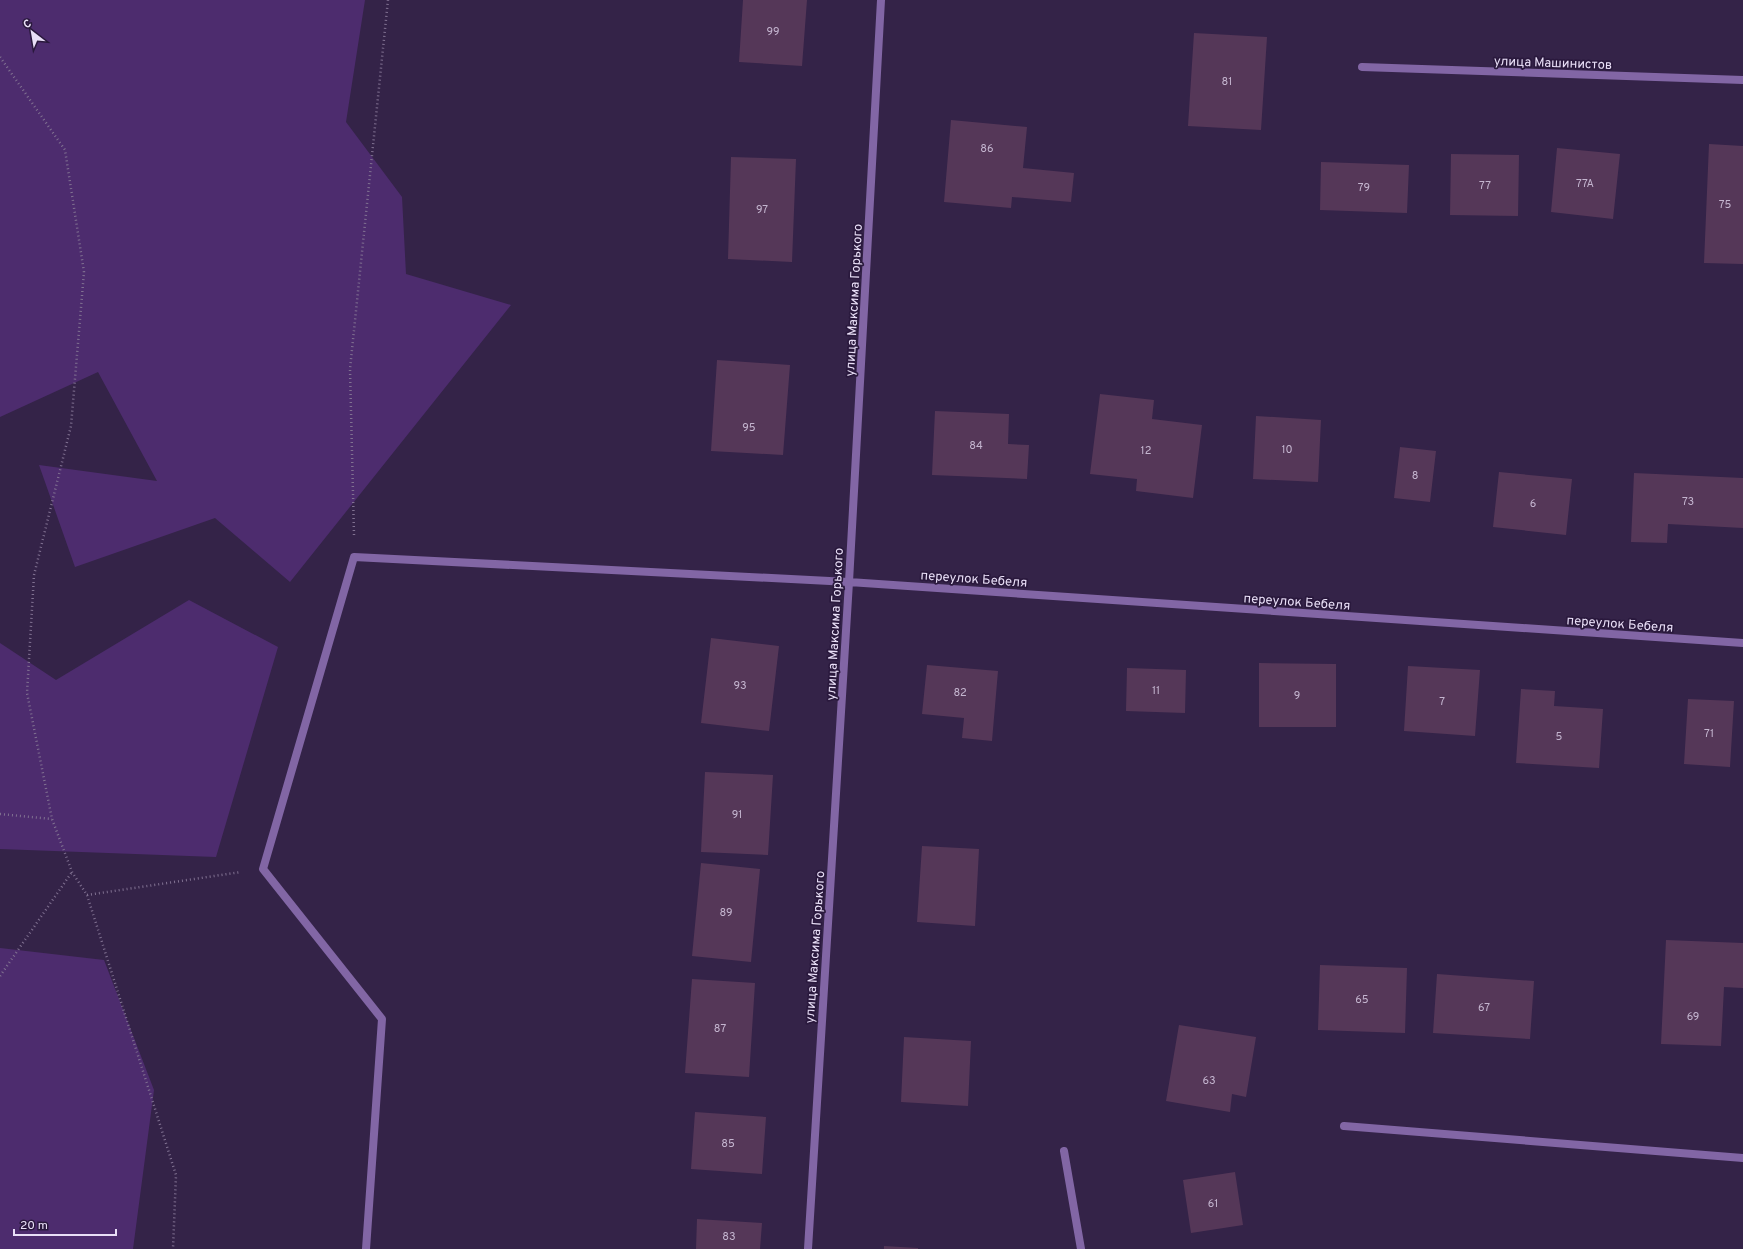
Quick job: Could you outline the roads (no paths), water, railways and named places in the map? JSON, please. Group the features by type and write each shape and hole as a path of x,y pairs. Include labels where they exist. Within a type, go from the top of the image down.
{"street":[{"name":"улица Максима Горького","path":"808,1249 849,582 881,0"},
{"name":"улица Машинистов","path":"1362,68 1743,80"},
{"name":"переулок Бебеля","path":"366,1249 382,1019 263,869 354,557 849,582 1743,643"},
{"path":"1344,1126 1743,1158"},
{"path":"1064,1151 1081,1249"}]}
